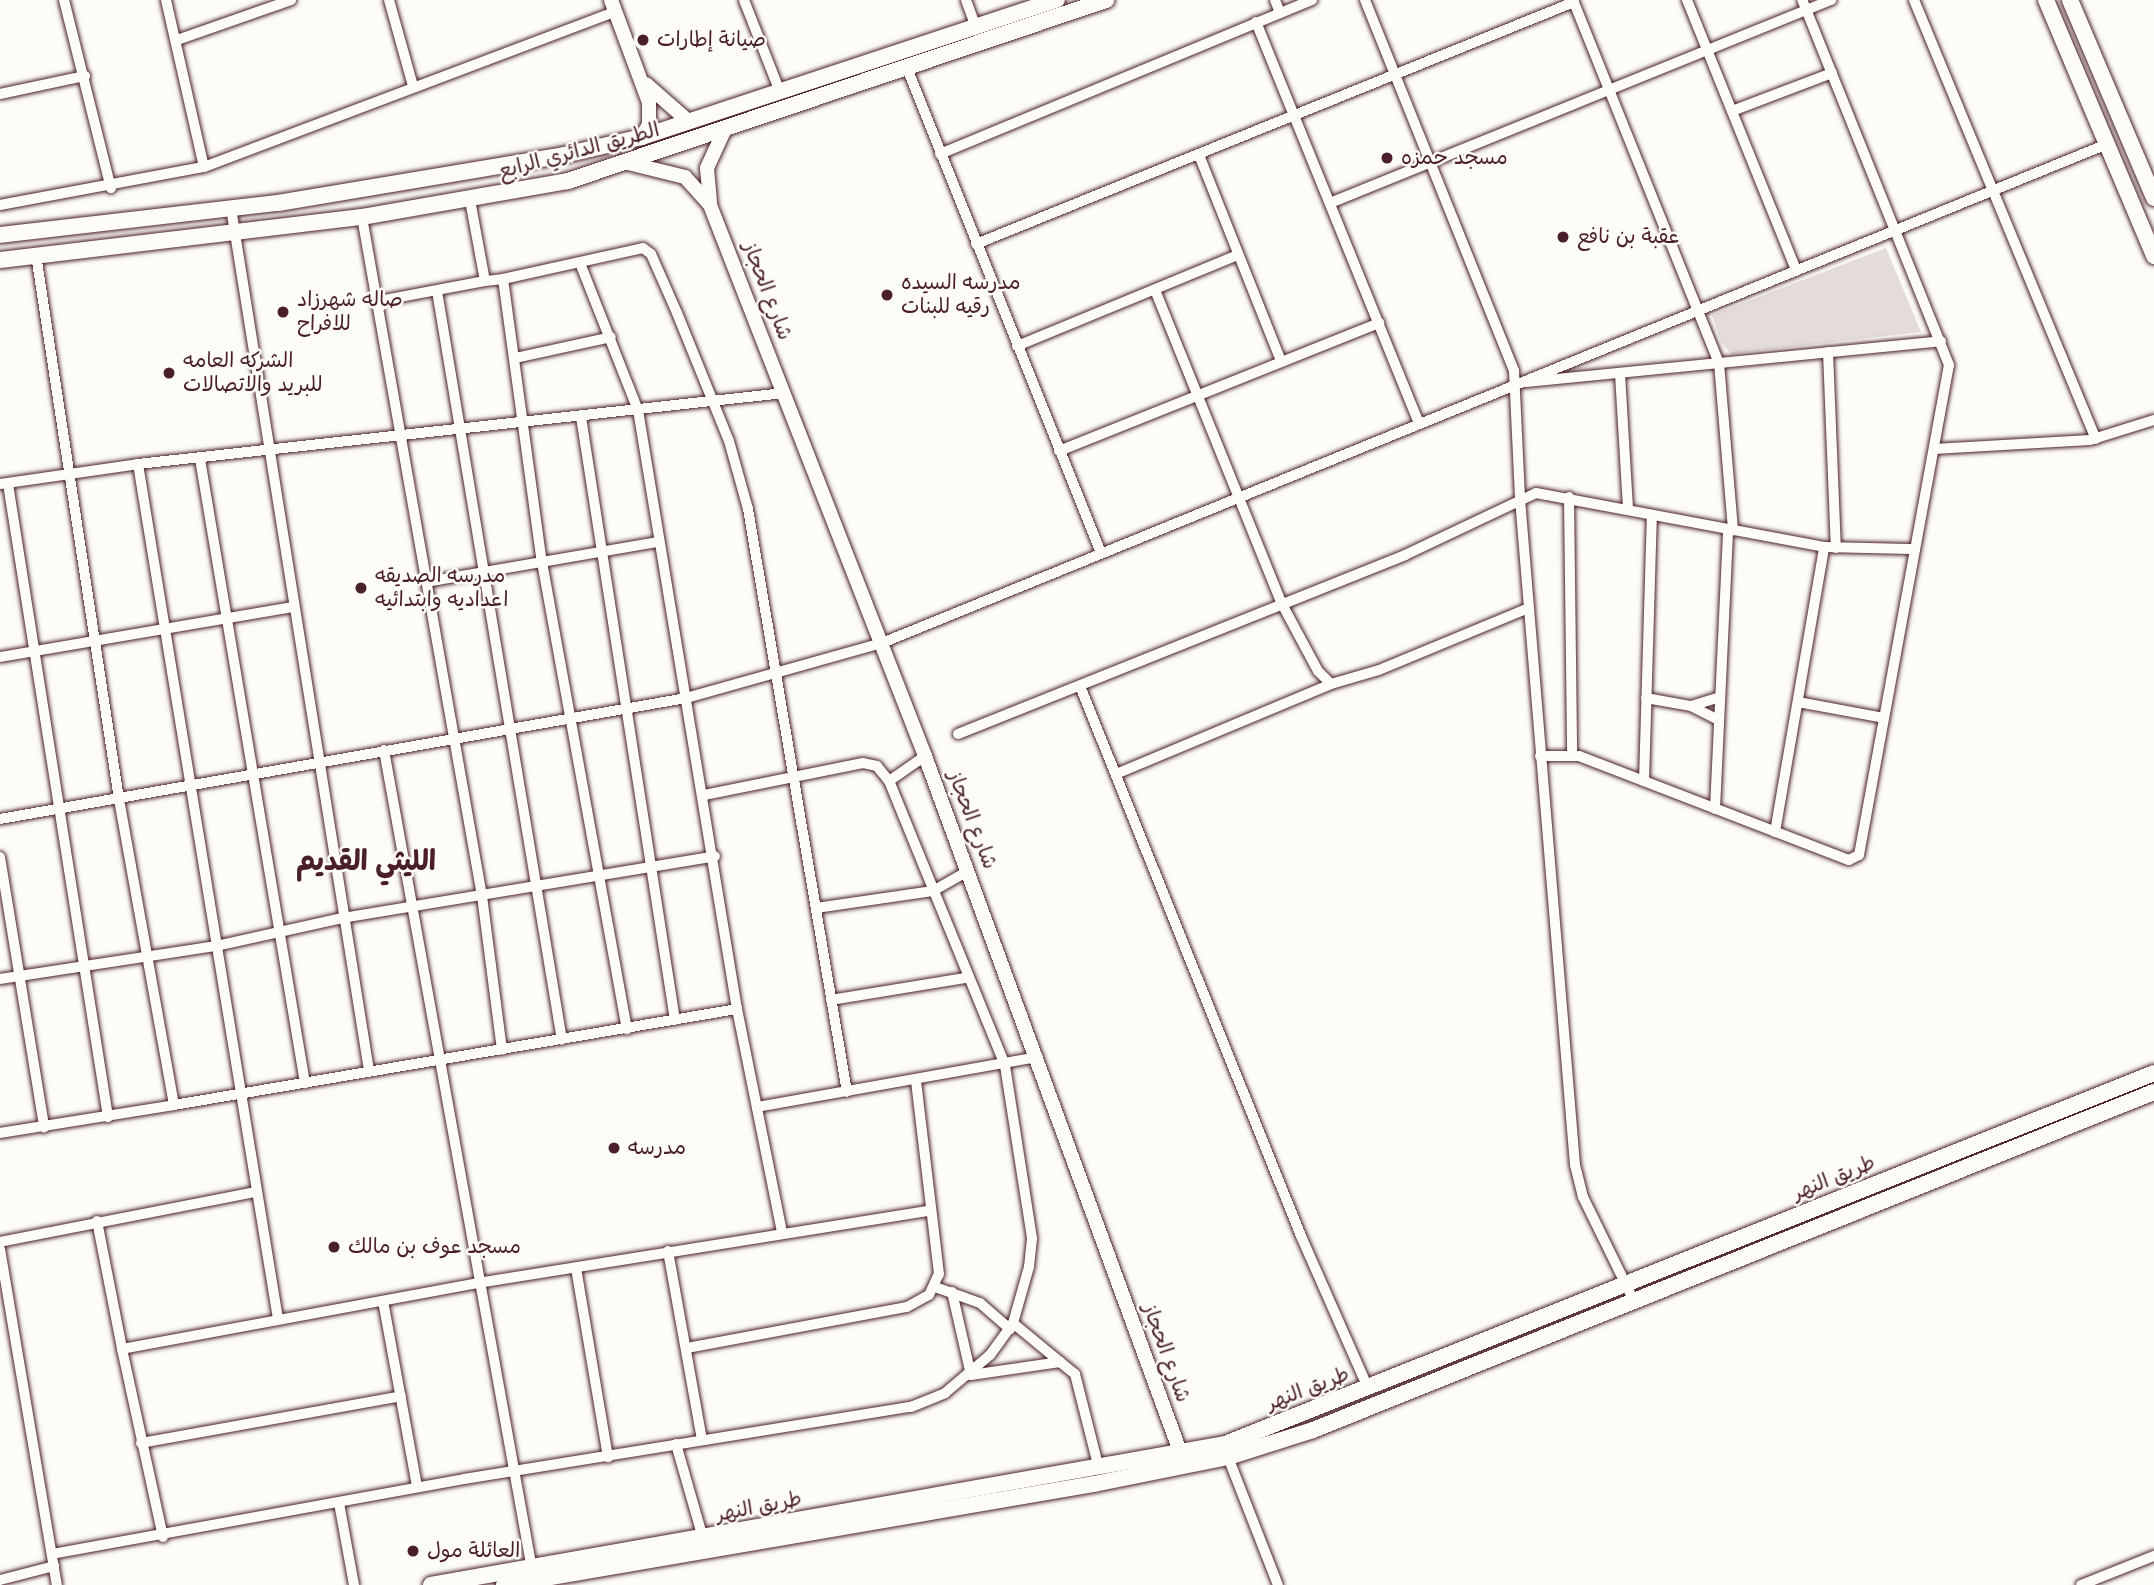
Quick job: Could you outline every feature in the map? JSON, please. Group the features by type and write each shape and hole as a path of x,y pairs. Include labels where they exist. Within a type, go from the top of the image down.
{"main road":[{"name":"الطريق الدائري الرابع","path":"0,235 231,208 507,167 642,137 687,120 976,28 1019,7 1057,0"},
{"name":"الطريق الدائري الرابع","path":"0,260 362,217 470,200 628,163 1106,0"},
{"path":"2046,0 2154,256"},
{"path":"2070,0 2154,198"},
{"path":"614,5 642,77 651,114 642,137"},
{"path":"2075,68 2095,59"},
{"path":"642,77 658,99 687,120"},
{"name":"شارع الحجاز","path":"723,131 707,168 710,205 925,756 1038,1057 1181,1454"},
{"name":"شارع الحجاز","path":"628,163 685,177 710,205"},
{"name":"طريق النهر","path":"504,1585 1094,1484 1227,1457 1312,1430 1629,1292 2154,1073"},
{"name":"طريق النهر","path":"431,1585 532,1569 1097,1465 1181,1454 1225,1444 2154,1092"}],"street":[{"path":"64,0 111,188"},
{"path":"166,0 204,167"},
{"path":"177,40 291,0"},
{"path":"389,0 414,86"},
{"path":"744,0 780,92"},
{"path":"966,0 976,28"},
{"path":"1275,0 1280,13"},
{"path":"940,153 1312,0"},
{"path":"1365,0 1514,371 1520,499 1575,1165 1583,1196 1629,1292"},
{"path":"1687,0 1796,270"},
{"path":"1330,203 1708,52 1804,5 1831,0"},
{"path":"1914,0 2096,439"},
{"path":"976,244 1395,76 1573,1 1719,363 1730,530 1718,698 1715,808"},
{"path":"0,205 111,188 204,167 614,5"},
{"path":"1540,756 1572,754 1849,860 1857,858 1949,369 1941,341 1804,5"},
{"path":"1256,22 1419,424"},
{"path":"907,68 1101,553"},
{"path":"1732,111 1832,73"},
{"path":"0,94 85,76"},
{"path":"0,818 686,698 882,643 2107,144"},
{"path":"1199,155 1281,361"},
{"path":"470,200 485,281"},
{"path":"231,208 292,607 369,1071"},
{"path":"362,217 379,301 452,738 482,896 502,1050"},
{"path":"379,301 503,279 643,248 651,254 740,472 777,673 847,1092"},
{"path":"36,255 120,799 174,1105"},
{"path":"1017,346 1238,255"},
{"path":"580,263 638,410 658,541 715,856 737,1009 782,1232"},
{"path":"503,279 542,562 627,1029"},
{"path":"1155,290 1200,395 1282,604 1318,671 1331,684"},
{"path":"438,291 562,1040"},
{"path":"1059,451 1379,323"},
{"path":"515,358 611,337"},
{"path":"1515,383 1941,341"},
{"path":"1828,352 1836,548"},
{"path":"1620,374 1628,510"},
{"path":"108,1117 4,484 138,464 270,453 784,393"},
{"path":"581,417 675,1020"},
{"path":"1934,449 2096,439 2154,420"},
{"path":"200,459 304,1083"},
{"path":"138,464 162,629 278,1319"},
{"path":"958,734 1405,555 1520,499 1546,493 1824,547 1915,549"},
{"path":"1570,497 1572,754"},
{"path":"1644,781 1652,515"},
{"path":"426,582 658,541"},
{"path":"1775,832 1824,547"},
{"path":"0,657 292,607"},
{"path":"1116,774 1331,684 1379,670 1529,608"},
{"path":"1080,686 1301,1236 1368,1388"},
{"path":"1646,698 1690,706 1718,720"},
{"path":"1690,706 1718,698"},
{"path":"1798,702 1884,718"},
{"path":"384,750 512,1473 532,1569"},
{"path":"889,781 925,756"},
{"path":"704,795 870,763 889,781 966,978 1006,1065 1032,1238 1029,1267 1012,1326 971,1375"},
{"path":"0,979 216,946 342,918 715,856"},
{"path":"0,858 44,1127"},
{"path":"816,908 933,891 968,871"},
{"path":"831,1000 966,978"},
{"path":"0,1133 240,1096 369,1071 737,1009"},
{"path":"758,1107 916,1082 1038,1057"},
{"path":"687,1348 907,1307 919,1303 935,1287 939,1274 916,1082"},
{"path":"0,1242 256,1192"},
{"path":"122,1349 478,1283 782,1232 930,1211"},
{"path":"97,1221 141,1443 163,1537"},
{"path":"0,1250 57,1585"},
{"path":"668,1251 702,1440"},
{"path":"576,1268 608,1457"},
{"path":"935,1287 987,1307 1060,1362 1077,1379 1097,1465"},
{"path":"952,1293 971,1375"},
{"path":"383,1300 417,1488"},
{"path":"52,1553 163,1537 417,1488 911,1407 971,1375 1060,1362"},
{"path":"141,1443 401,1396"},
{"path":"676,1444 703,1538"},
{"path":"1227,1457 1278,1585"},
{"path":"339,1503 354,1585"},
{"path":"2081,1585 2154,1556"},
{"path":"0,1580 54,1566"}],"shaded area":[{"path":"1886,248 1921,332 1731,354 1721,342 1712,315"}],"place":[{"name":"صيانة إطارات","path":"643,40"},
{"name":"مسجد حمزه","path":"1387,158"},
{"name":"عقبة بن نافع","path":"1563,237"},
{"name":"مدرسه السيده رقيه للبنات","path":"887,295"},
{"name":"صاله شهرزاد للافراح","path":"283,312"},
{"name":"الشركه العامه للبريد والاتصالات","path":"169,373"},
{"name":"مدرسه الصديقه اعداديه وابتدائيه","path":"361,588"},
{"name":"مدرسه","path":"614,1148"},
{"name":"مسجد عوف بن مالك","path":"334,1247"},
{"name":"العائلة مول","path":"413,1551"}],"district":[{"name":"الليثي القديم","path":"366,862"}]}
